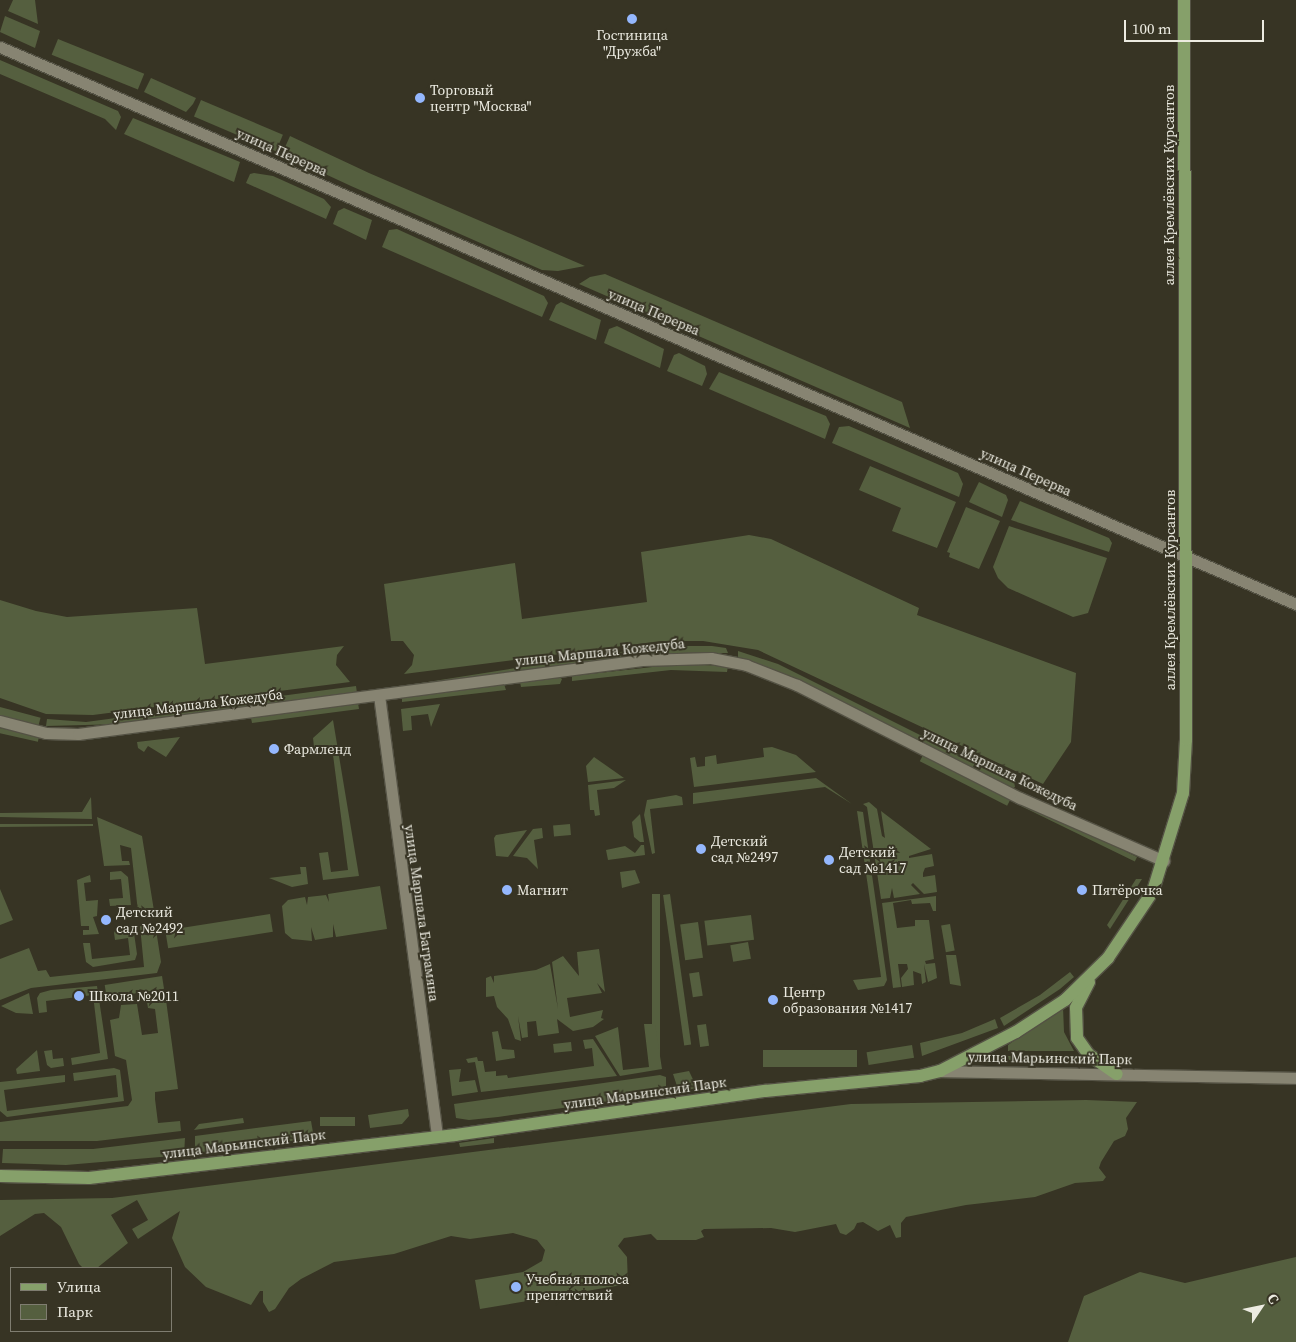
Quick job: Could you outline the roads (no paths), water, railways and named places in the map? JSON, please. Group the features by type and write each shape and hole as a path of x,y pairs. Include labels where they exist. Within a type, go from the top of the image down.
{"main road":[{"name":"аллея Кремлёвских Курсантов","path":"940,1071 1016,1032 1065,1000 1095,971 1132,926 1153,891 1164,861 1183,793 1186,558 1184,0"},
{"path":"1095,971 1076,1008 1077,1038 1088,1054 1117,1074"},
{"name":"улица Марьинский Парк","path":"0,1176 89,1178 437,1136 765,1091 920,1076 940,1071"}],"street":[{"name":"улица Перерва","path":"0,47 1296,604"},
{"name":"улица Маршала Кожедуба","path":"0,721 46,733 78,734 642,660 684,657 731,662 797,685 1020,798 1164,861"},
{"name":"улица Маршала Баграмяна","path":"379,695 437,1136"},
{"name":"улица Марьинский Парк","path":"940,1071 1296,1078"}],"place":[{"name":"Гостиница \"Дружба\"","path":"632,19"},
{"name":"Торговый центр \"Москва\"","path":"420,98"},
{"name":"Фармленд","path":"274,749"},
{"name":"Детский сад №2497","path":"701,849"},
{"name":"Детский сад №1417","path":"829,860"},
{"name":"Магнит","path":"507,890"},
{"name":"Пятёрочка","path":"1082,890"},
{"name":"Детский сад №2492","path":"106,920"},
{"name":"Школа №2011","path":"79,996"},
{"name":"Центр образования №1417","path":"773,1000"},
{"name":"Учебная полоса препятствий","path":"516,1287"}]}
